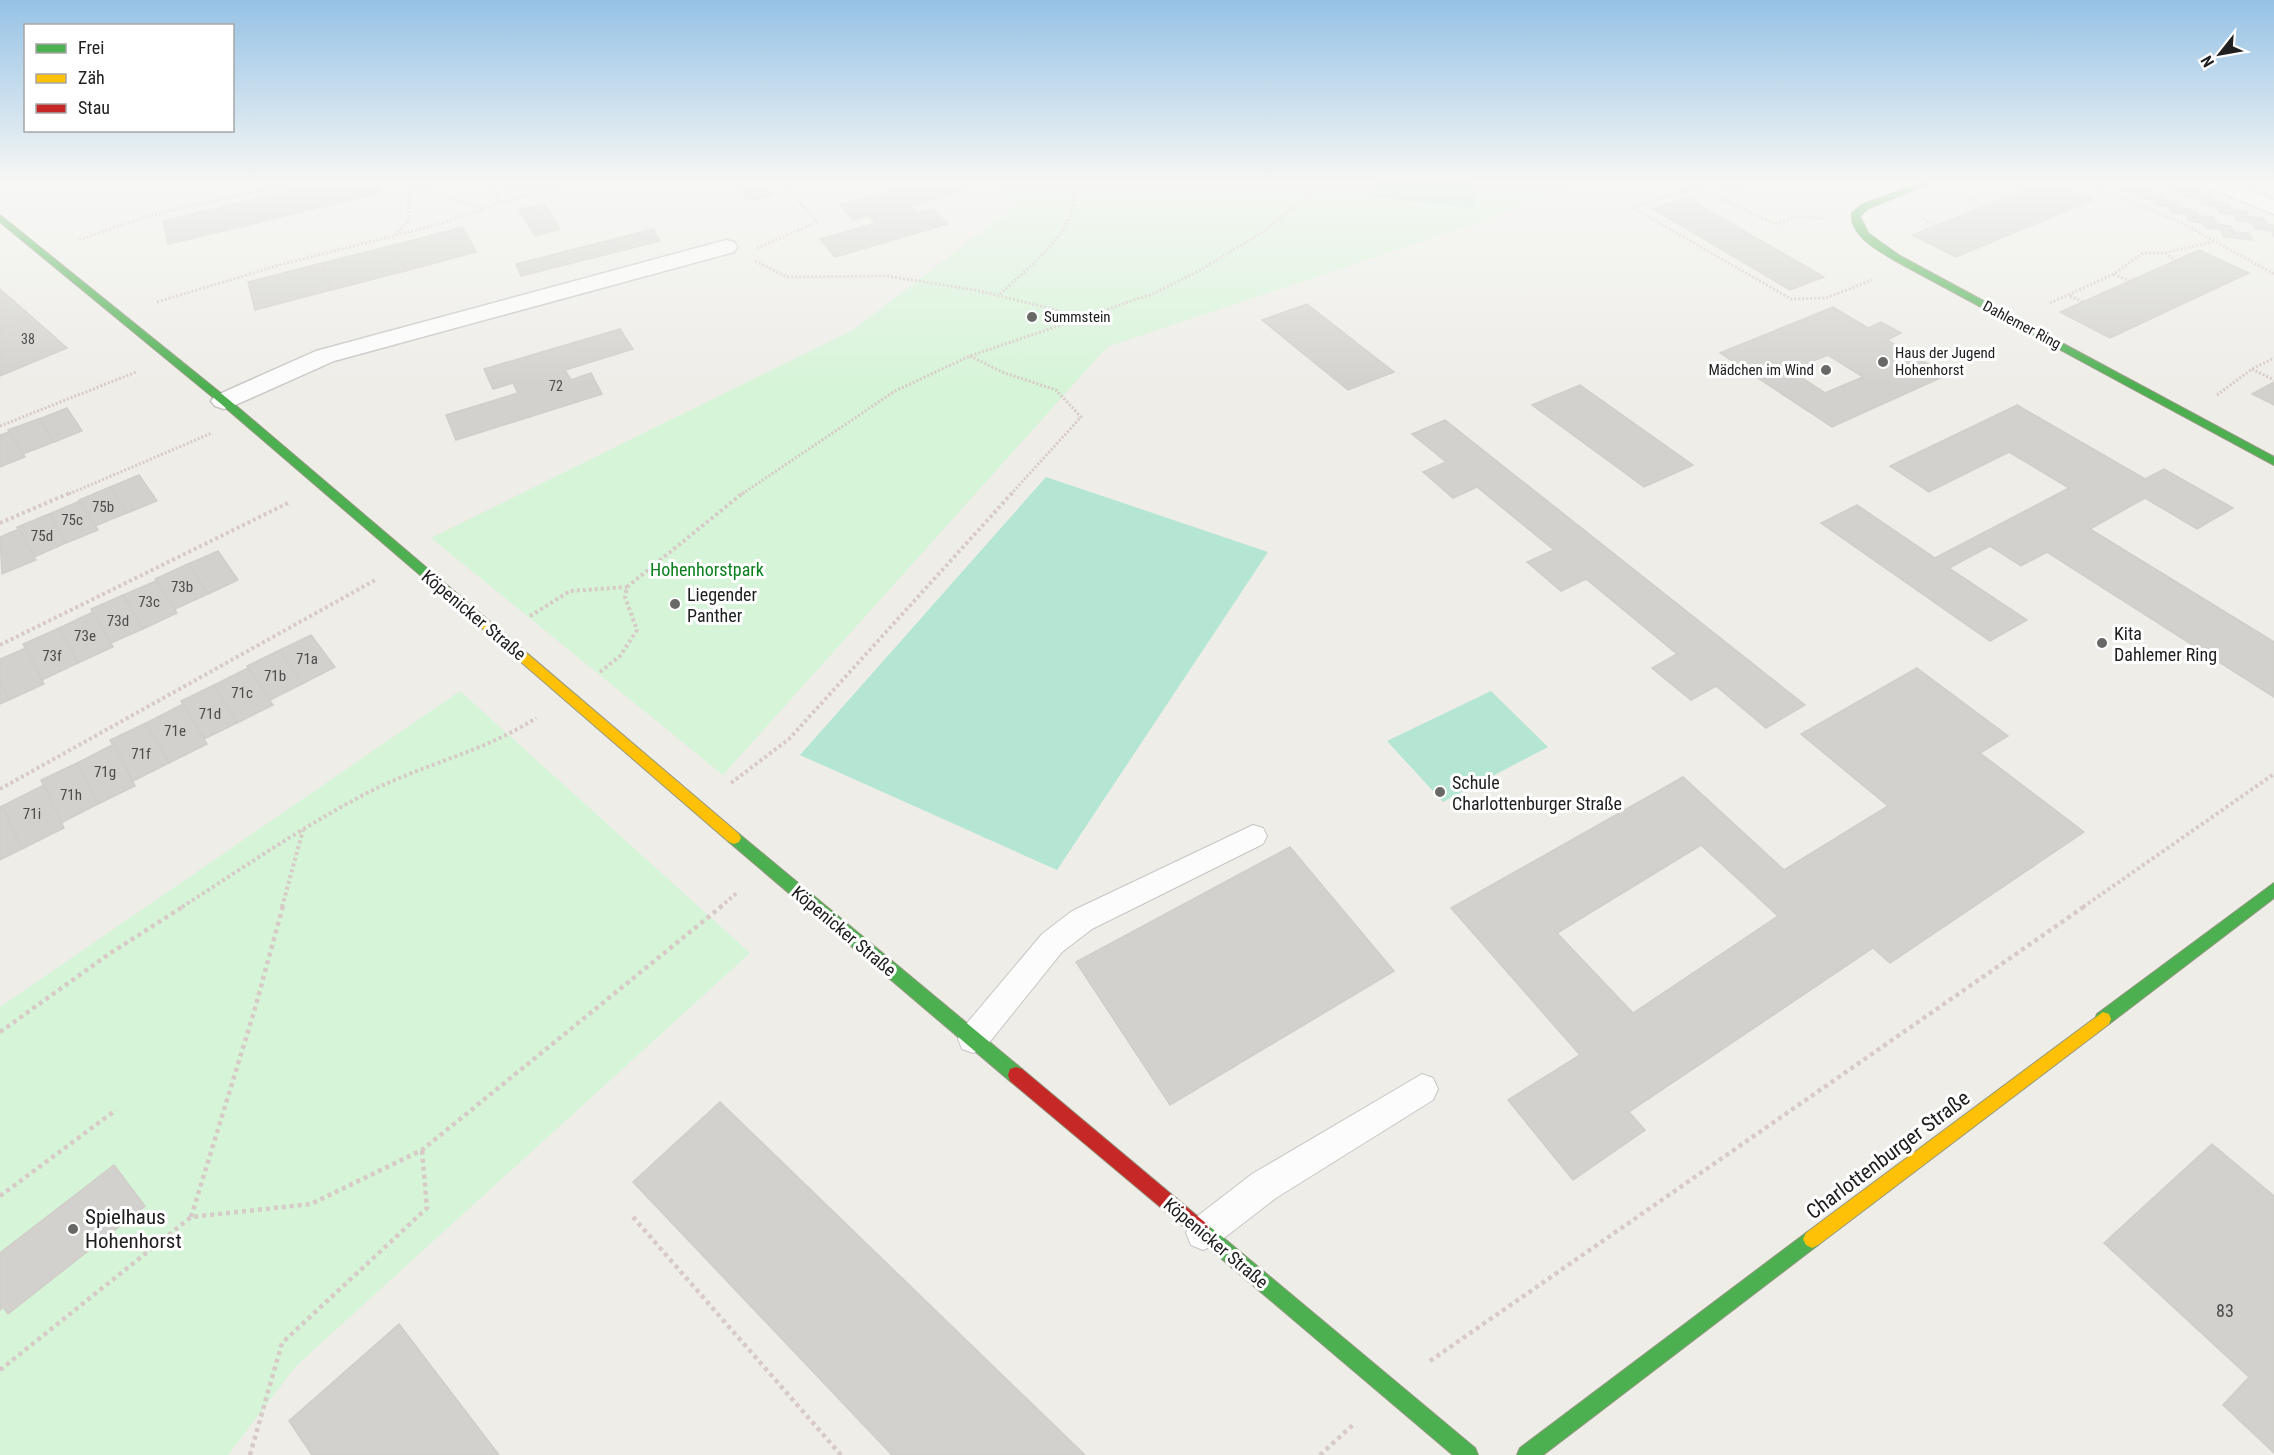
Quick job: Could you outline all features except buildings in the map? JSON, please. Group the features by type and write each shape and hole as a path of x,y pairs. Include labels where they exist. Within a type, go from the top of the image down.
{"street":[{"name":"Köpenicker Straße","path":"38,250 224,401 769,868 1468,1455"},
{"name":"Dahlemer Ring","path":"1885,250 2274,462"},
{"path":"224,401 325,356 734,251"},
{"name":"Charlottenburger Straße","path":"1527,1455 2274,889"}],"lane":[{"path":"973,1039 1052,943 1082,920 1253,836"},
{"path":"1203,1233 1264,1186 1422,1089"}],"path":[{"path":"42,253 51,250"},
{"path":"116,314 339,250"},
{"path":"999,294 1043,250"},
{"path":"498,635 570,591 627,587 736,498 895,391 970,356 1155,293 1178,283 1230,250"},
{"path":"1706,250 1791,299 1826,298 1911,265"},
{"path":"2011,320 2070,296 2114,274 2144,253 2165,253 2179,250"},
{"path":"2230,250 2274,274"},
{"path":"734,251 787,277 887,276 999,294 1053,309 1074,320"},
{"path":"2165,253 2176,261"},
{"path":"2114,274 2129,281"},
{"path":"2070,296 2083,302"},
{"path":"699,807 789,739 1081,417 1056,390 1002,372 970,356"},
{"path":"0,426 169,357"},
{"path":"2188,416 2252,369 2274,358"},
{"path":"2252,369 2274,380"},
{"path":"0,523 242,418"},
{"path":"0,645 322,486"},
{"path":"0,789 314,616 410,560"},
{"path":"609,665 630,644 636,630 625,597 627,587"},
{"path":"0,1032 109,954 303,830 378,788 513,733 570,696"},
{"path":"1391,1390 1466,1334 2274,774"},
{"path":"191,1217 254,1012 303,830"},
{"path":"0,1370 191,1217 311,1204 423,1150 769,868"},
{"path":"0,1196 116,1110"},
{"path":"251,1455 282,1343 427,1208 423,1150"},
{"path":"633,1217 841,1455"}],"green space":[{"name":"Hohenhorstpark","path":"958,250 1396,250 1107,347 723,775 431,538 853,330"},
{"path":"1046,477 1268,552 1057,870 800,755"},
{"path":"460,691 750,953 296,1366 228,1455 0,1455 0,1007"},
{"path":"1491,691 1548,747 1443,802 1387,741"}],"traffic: fast":[{"path":"39,250 224,401 451,595"},
{"path":"1885,250 2274,462"},
{"path":"734,838 1016,1075"},
{"path":"2103,1019 2274,889"},
{"path":"1202,1231 1468,1455"},
{"path":"1527,1455 1812,1239"}],"traffic: slow":[{"path":"451,595 734,838"},
{"path":"1812,1239 2103,1019"}],"traffic: jam":[{"path":"1016,1075 1202,1231"}],"place":[{"name":"Summstein","path":"1032,317"},
{"name":"Haus der Jugend Hohenhorst","path":"1883,362"},
{"name":"Mädchen im Wind","path":"1826,370"},
{"name":"Liegender Panther","path":"675,604"},
{"name":"Kita Dahlemer Ring","path":"2102,643"},
{"name":"Schule Charlottenburger Straße","path":"1440,792"},
{"name":"Spielhaus Hohenhorst","path":"73,1229"}]}
